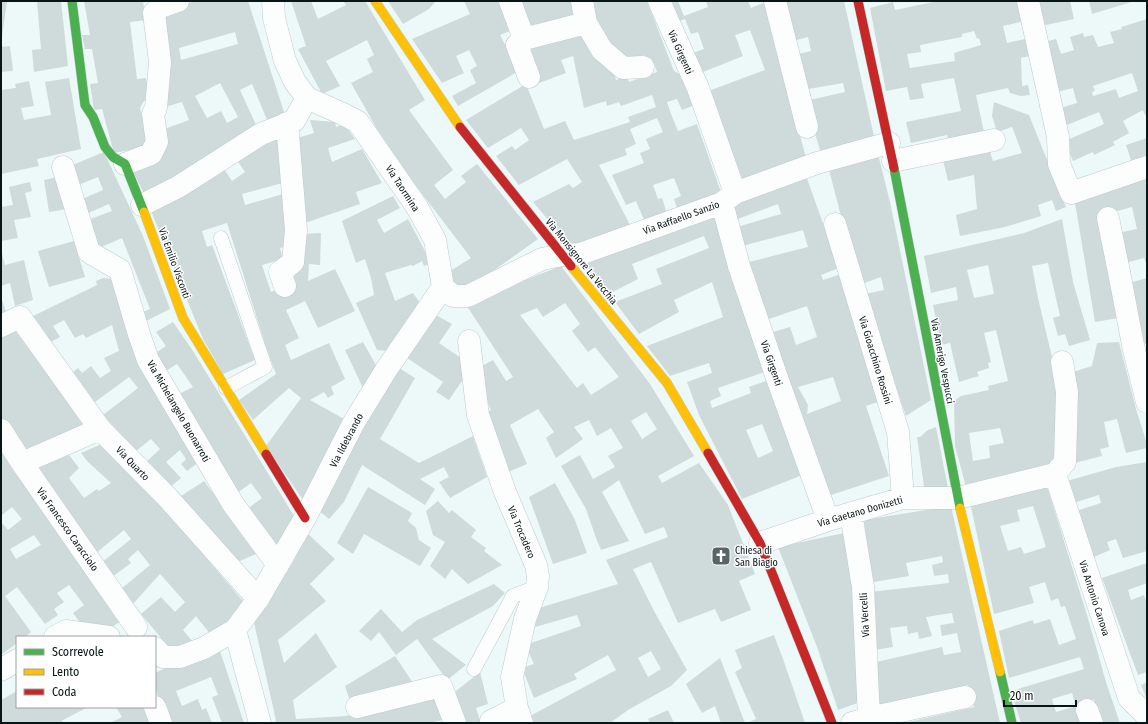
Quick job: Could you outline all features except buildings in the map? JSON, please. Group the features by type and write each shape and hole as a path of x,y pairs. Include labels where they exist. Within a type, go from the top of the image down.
{"street":[{"path":"72,1 85,105 93,117 105,147 113,157 125,164 150,154 157,142 153,114 156,108 160,62 154,13 161,7 178,1"},
{"path":"142,205 178,187 261,134 294,121 306,98 295,82 285,61 274,18 273,1"},
{"name":"Via Monsignore La Vecchia","path":"375,1 454,120 667,383 760,543 832,723"},
{"path":"510,1 524,39"},
{"path":"582,1 586,23 602,50 623,68 643,67"},
{"name":"Via Girgenti","path":"659,1 698,88 728,198 740,266 771,360 828,520"},
{"path":"775,1 806,127"},
{"name":"Via Amerigo Vespucci","path":"858,1 891,152 958,498 1012,723"},
{"path":"1028,1 1058,137 1060,164 1071,193 1147,167"},
{"path":"529,77 517,45 524,39 586,23"},
{"name":"Via Taormina","path":"306,98 358,122 417,207 435,240 443,287"},
{"path":"285,286 280,272 293,262 296,230 287,123"},
{"name":"Via Raffaello Sanzio","path":"562,255 580,254 816,163 891,152 994,140"},
{"name":"Via Emilio Visconti","path":"125,164 142,205 183,318 305,518"},
{"name":"Via Michelangelo Buonarroti","path":"63,167 89,252 120,270 148,360 233,504 278,565"},
{"path":"1108,218 1134,350 1147,402"},
{"name":"Via Gioacchino Rossini","path":"835,224 898,432 903,498"},
{"path":"443,287 453,296 468,296 542,259 562,255"},
{"name":"Via Ildebrando","path":"236,630 258,599 305,518 353,424 386,370 443,287"},
{"name":"Via Quarto","path":"10,322 100,429 168,498 258,599"},
{"name":"Via Trocadero","path":"469,341 478,415 505,492 536,565 538,576 537,587 525,619 512,677 519,716"},
{"path":"1055,474 1065,462 1068,392 1062,362"},
{"path":"22,463 100,429"},
{"name":"Via Francesco Caracciolo","path":"1,430 127,635"},
{"name":"Via Gaetano Donizetti","path":"760,543 828,520 903,498 958,498 1055,474"},
{"name":"Via Antonio Canova","path":"1055,474 1128,698 1147,716"},
{"name":"Via Vercelli","path":"851,513 863,587 861,720"},
{"path":"156,649 163,656 180,657 204,648 236,630 260,723"},
{"path":"57,636 66,631 127,635"},
{"path":"1,670 16,661"},
{"path":"357,706 441,686 455,723"},
{"path":"861,720 965,697"},
{"path":"155,708 161,723"},
{"path":"492,723 491,721 519,716"}],"lane":[{"path":"221,238 265,367 226,388"},
{"path":"474,669 513,596 537,587"}],"traffic: fast":[{"path":"72,1 85,105 93,117 105,147 113,157 125,164 144,212"},
{"path":"894,168 960,508"},
{"path":"1000,672 1012,723"}],"traffic: slow":[{"path":"375,1 460,127"},
{"path":"144,212 183,318 266,454"},
{"path":"571,266 667,383 708,453"},
{"path":"960,508 1000,672"}],"traffic: jam":[{"path":"858,1 894,168"},
{"path":"460,127 571,266"},
{"path":"708,453 760,543 832,723"},
{"path":"266,454 305,518"}],"place":[{"name":"Chiesa di San Biagio","path":"721,556"}]}
